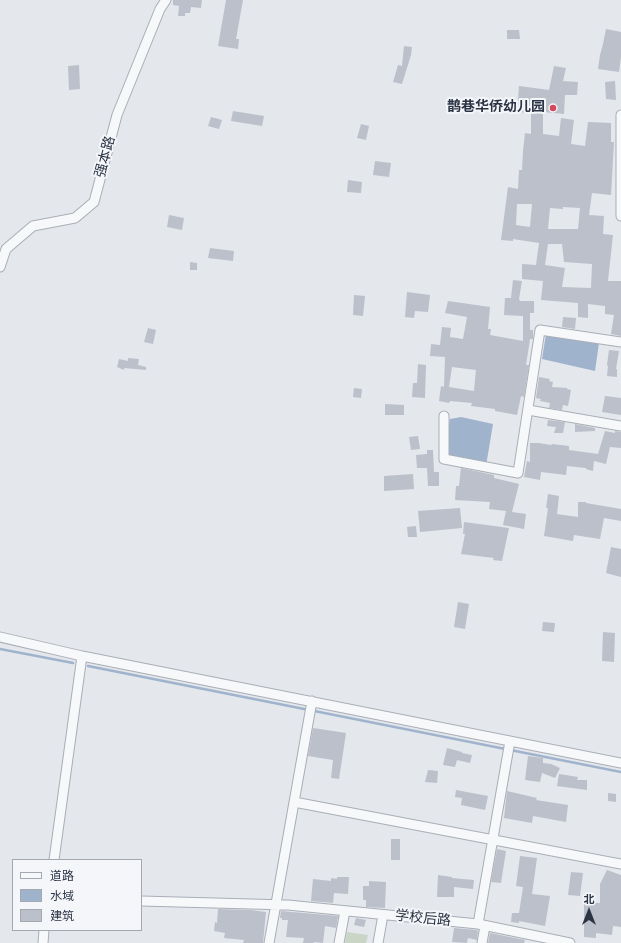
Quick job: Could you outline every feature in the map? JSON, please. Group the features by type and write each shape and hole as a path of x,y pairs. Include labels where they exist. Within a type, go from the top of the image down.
{"street":[{"name":"强本路","path":"0,267 6,249 33,226 75,218 94,202 117,115 160,9 166,0"},
{"path":"621,115 621,216"},
{"path":"444,416 444,459 518,473 540,330 621,342"},
{"path":"528,410 621,426"},
{"path":"0,637 311,707 509,747 621,763"},
{"path":"54,859 82,656"},
{"path":"269,943 311,707"},
{"path":"482,943 481,925 493,840 509,747"},
{"path":"294,802 621,864"},
{"name":"学校后路","path":"142,901 275,905 345,911 481,925 570,943"},
{"path":"340,943 345,911"},
{"path":"378,943 383,915"},
{"path":"43,943 44,931"}],"green space":[{"path":"347,932 368,935 366,943 345,943"}],"water":[{"path":"546,334 599,343 595,371 542,359"},
{"path":"461,417 493,424 486,466 447,455 447,435 450,419"}],"building":[{"path":"173,0 202,0 201,8 191,7 190,13 185,13 185,16 178,16 179,6 173,5"},
{"path":"226,0 243,0 236,39 239,39 238,49 218,46"},
{"path":"606,29 621,32 621,57 619,72 598,69"},
{"path":"507,30 519,30 520,39 507,39"},
{"path":"404,46 412,47 402,84 393,82 398,65 402,66"},
{"path":"79,65 80,89 69,90 68,66"},
{"path":"554,66 566,68 563,81 578,82 577,95 565,95 564,114 543,112 543,134 559,136 561,118 574,120 571,144 585,146 588,122 611,123 611,142 614,142 611,195 592,193 589,215 604,216 603,234 613,235 608,281 621,281 621,336 611,334 614,315 605,314 605,306 588,304 588,318 578,317 578,303 541,300 543,281 522,279 522,264 536,265 539,243 513,239 513,241 501,240 508,187 518,189 519,170 522,170 525,133 531,134 531,113 517,112 519,86 549,90","holes":["517,204 532,204 530,227 516,225","563,207 580,208 578,229 548,229 550,208 563,209","548,244 562,244 564,262 592,264 591,288 562,287 565,268 545,265"]},
{"path":"615,81 616,100 606,99 605,82"},
{"path":"233,111 264,116 262,126 231,121"},
{"path":"211,117 222,120 219,129 208,126"},
{"path":"361,124 369,126 366,140 357,138"},
{"path":"375,161 391,163 389,177 373,175"},
{"path":"348,180 362,182 361,193 347,192"},
{"path":"169,215 184,218 182,230 167,227"},
{"path":"210,248 234,251 233,261 208,258"},
{"path":"190,262 197,263 197,270 190,270"},
{"path":"513,280 522,281 520,301 534,301 534,313 530,313 530,330 533,330 533,339 530,339 526,365 529,365 524,397 521,396 517,415 495,411 495,409 471,406 472,403 450,401 449,403 439,401 441,386 444,387 445,357 430,356 431,344 440,345 442,327 451,328 450,337 463,339 467,317 445,313 448,301 490,307 488,329 491,329 490,335 523,341 523,316 504,315 505,298 511,298","holes":["452,367 476,370 474,391 449,387"]},
{"path":"407,292 430,295 428,312 415,311 414,318 405,317"},
{"path":"354,295 365,296 363,316 353,315"},
{"path":"563,317 576,318 575,329 562,327"},
{"path":"148,328 156,330 153,344 144,342"},
{"path":"609,350 619,351 616,369 617,377 607,376"},
{"path":"128,358 139,359 138,365 146,367 146,370 124,368 124,370 117,367 119,359 128,361"},
{"path":"418,364 426,365 425,398 412,397 413,383 417,383"},
{"path":"539,377 550,379 549,381 553,382 552,387 567,388 571,390 568,406 563,405 562,410 549,408 550,403 540,401 541,399 536,398"},
{"path":"354,388 362,389 361,398 353,397"},
{"path":"605,396 621,398 621,415 602,412"},
{"path":"385,404 404,405 404,415 385,415"},
{"path":"548,420 565,422 563,433 554,433 556,427 547,426"},
{"path":"575,424 595,428 595,431 575,432"},
{"path":"605,431 615,433 615,431 621,432 621,448 610,447 606,464 594,461 593,471 586,468 567,466 566,475 541,472 540,480 524,477 527,461 530,462 530,443 569,446 569,450 598,454"},
{"path":"418,436 420,449 411,450 409,437"},
{"path":"427,450 433,450 434,472 439,472 439,486 428,486 427,468 417,468 416,455 427,454"},
{"path":"461,468 494,475 494,478 519,484 512,512 526,514 524,529 503,525 506,511 489,509 490,502 455,500 456,486 459,486"},
{"path":"413,474 414,489 384,491 384,476"},
{"path":"548,494 559,496 557,514 578,517 578,502 586,502 621,509 621,521 604,518 600,539 574,535 573,541 544,536 548,508 546,508"},
{"path":"460,508 462,528 420,532 418,511"},
{"path":"464,522 509,528 502,561 493,560 494,558 461,554 465,534 463,534"},
{"path":"416,526 417,537 408,537 407,527"},
{"path":"611,547 621,549 621,577 606,573"},
{"path":"458,602 469,604 465,629 454,627"},
{"path":"543,622 555,623 554,632 542,631"},
{"path":"603,632 615,633 614,662 602,661"},
{"path":"313,728 346,733 339,779 331,778 333,760 308,756"},
{"path":"447,748 472,755 470,763 457,760 455,767 443,765"},
{"path":"528,756 543,758 543,763 551,764 560,768 555,778 542,773 540,782 525,780"},
{"path":"428,770 438,771 437,783 425,782"},
{"path":"559,774 578,777 577,780 587,780 587,790 557,786"},
{"path":"456,790 488,796 485,810 461,805 462,798 455,797"},
{"path":"507,791 537,798 536,800 568,805 566,822 533,816 532,823 504,818"},
{"path":"608,793 616,794 616,802 608,801"},
{"path":"391,839 400,839 400,860 391,860"},
{"path":"497,849 506,851 501,883 491,882"},
{"path":"520,856 537,858 532,894 550,896 545,926 519,921 519,923 511,922 512,913 519,913 523,887 516,886"},
{"path":"607,870 621,875 621,927 613,926 612,935 596,933 596,938 584,937 584,902 600,903 600,884"},
{"path":"571,872 583,873 580,896 568,895"},
{"path":"438,875 474,880 473,889 454,887 454,897 437,897"},
{"path":"337,877 349,877 348,894 334,893 333,903 311,901 313,879 331,881 331,878 337,879"},
{"path":"369,881 386,882 385,908 366,907 366,900 363,900 363,886 369,886"},
{"path":"218,909 266,912 263,943 243,943 244,940 224,938 225,933 214,931 215,922 217,923"},
{"path":"281,911 338,916 336,928 325,926 323,943 303,943 304,938 286,937 288,920 282,920 282,918 280,918"},
{"path":"356,918 366,920 364,927 354,925"},
{"path":"454,928 477,930 477,940 468,938 467,943 452,942"},
{"path":"490,933 525,940 524,943 488,943"}],"waterway":[{"path":"0,649 73,663"},
{"path":"88,666 621,772"}],"place":[{"name":"鹊巷华侨幼儿园","path":"553,108"}]}
